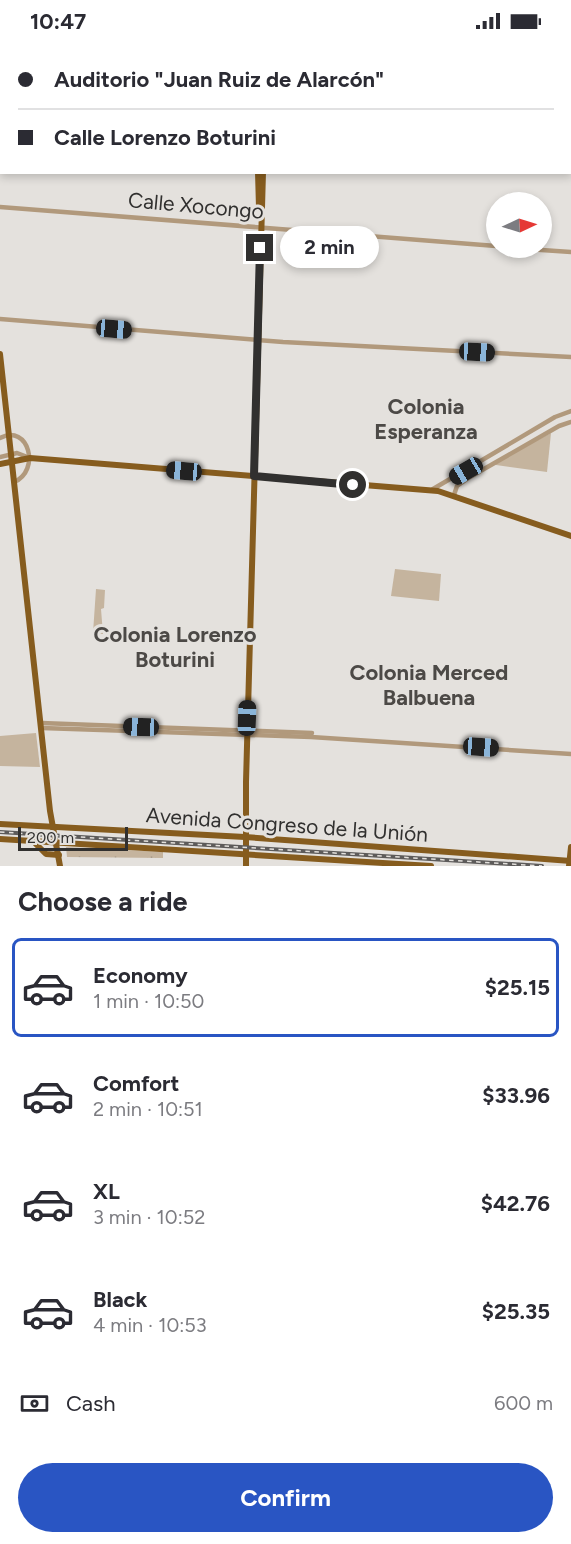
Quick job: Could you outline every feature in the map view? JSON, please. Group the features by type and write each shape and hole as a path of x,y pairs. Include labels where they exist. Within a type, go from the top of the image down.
{"main road":[{"path":"258,174 257,201 260,212"},
{"path":"246,866 247,733 262,174"},
{"path":"0,354 52,826 60,866"},
{"path":"0,464 11,458 30,458 429,490 454,495 571,536"},
{"name":"Avenida Congreso de la Unión","path":"0,824 245,837 570,863"},
{"name":"Avenida Congreso de la Unión","path":"0,839 432,866"},
{"path":"32,840 46,854 59,855"},
{"path":"570,863 571,847"}],"street":[{"name":"Calle Xocongo","path":"0,207 486,245"},
{"path":"552,251 571,252"},
{"path":"0,319 258,340 571,357"},
{"path":"429,490 466,471 555,417 571,411"},
{"path":"454,495 457,486 470,477 559,426 571,422"},
{"path":"0,438 8,435 22,439 28,447 30,458 25,473 14,482"},
{"path":"0,457 11,458"},
{"path":"42,726 247,733 571,754"},
{"path":"247,733 312,733"}],"green space":[{"path":"551,433 547,472 496,465 495,463"},
{"path":"395,569 441,574 439,601 391,596"},
{"path":"96,589 105,590 104,608 101,609 103,634 93,633"},
{"path":"36,733 40,767 0,766 0,736"},
{"path":"66,847 163,852 163,858 67,857"}],"railway":[{"path":"0,832 542,866"}],"district":[{"name":"Colonia Esperanza","path":"426,418"},
{"name":"Colonia Lorenzo Boturini","path":"175,646"},
{"name":"Colonia Merced Balbuena","path":"429,684"}],"route":[{"path":"260,248 254,476 353,485"}]}
